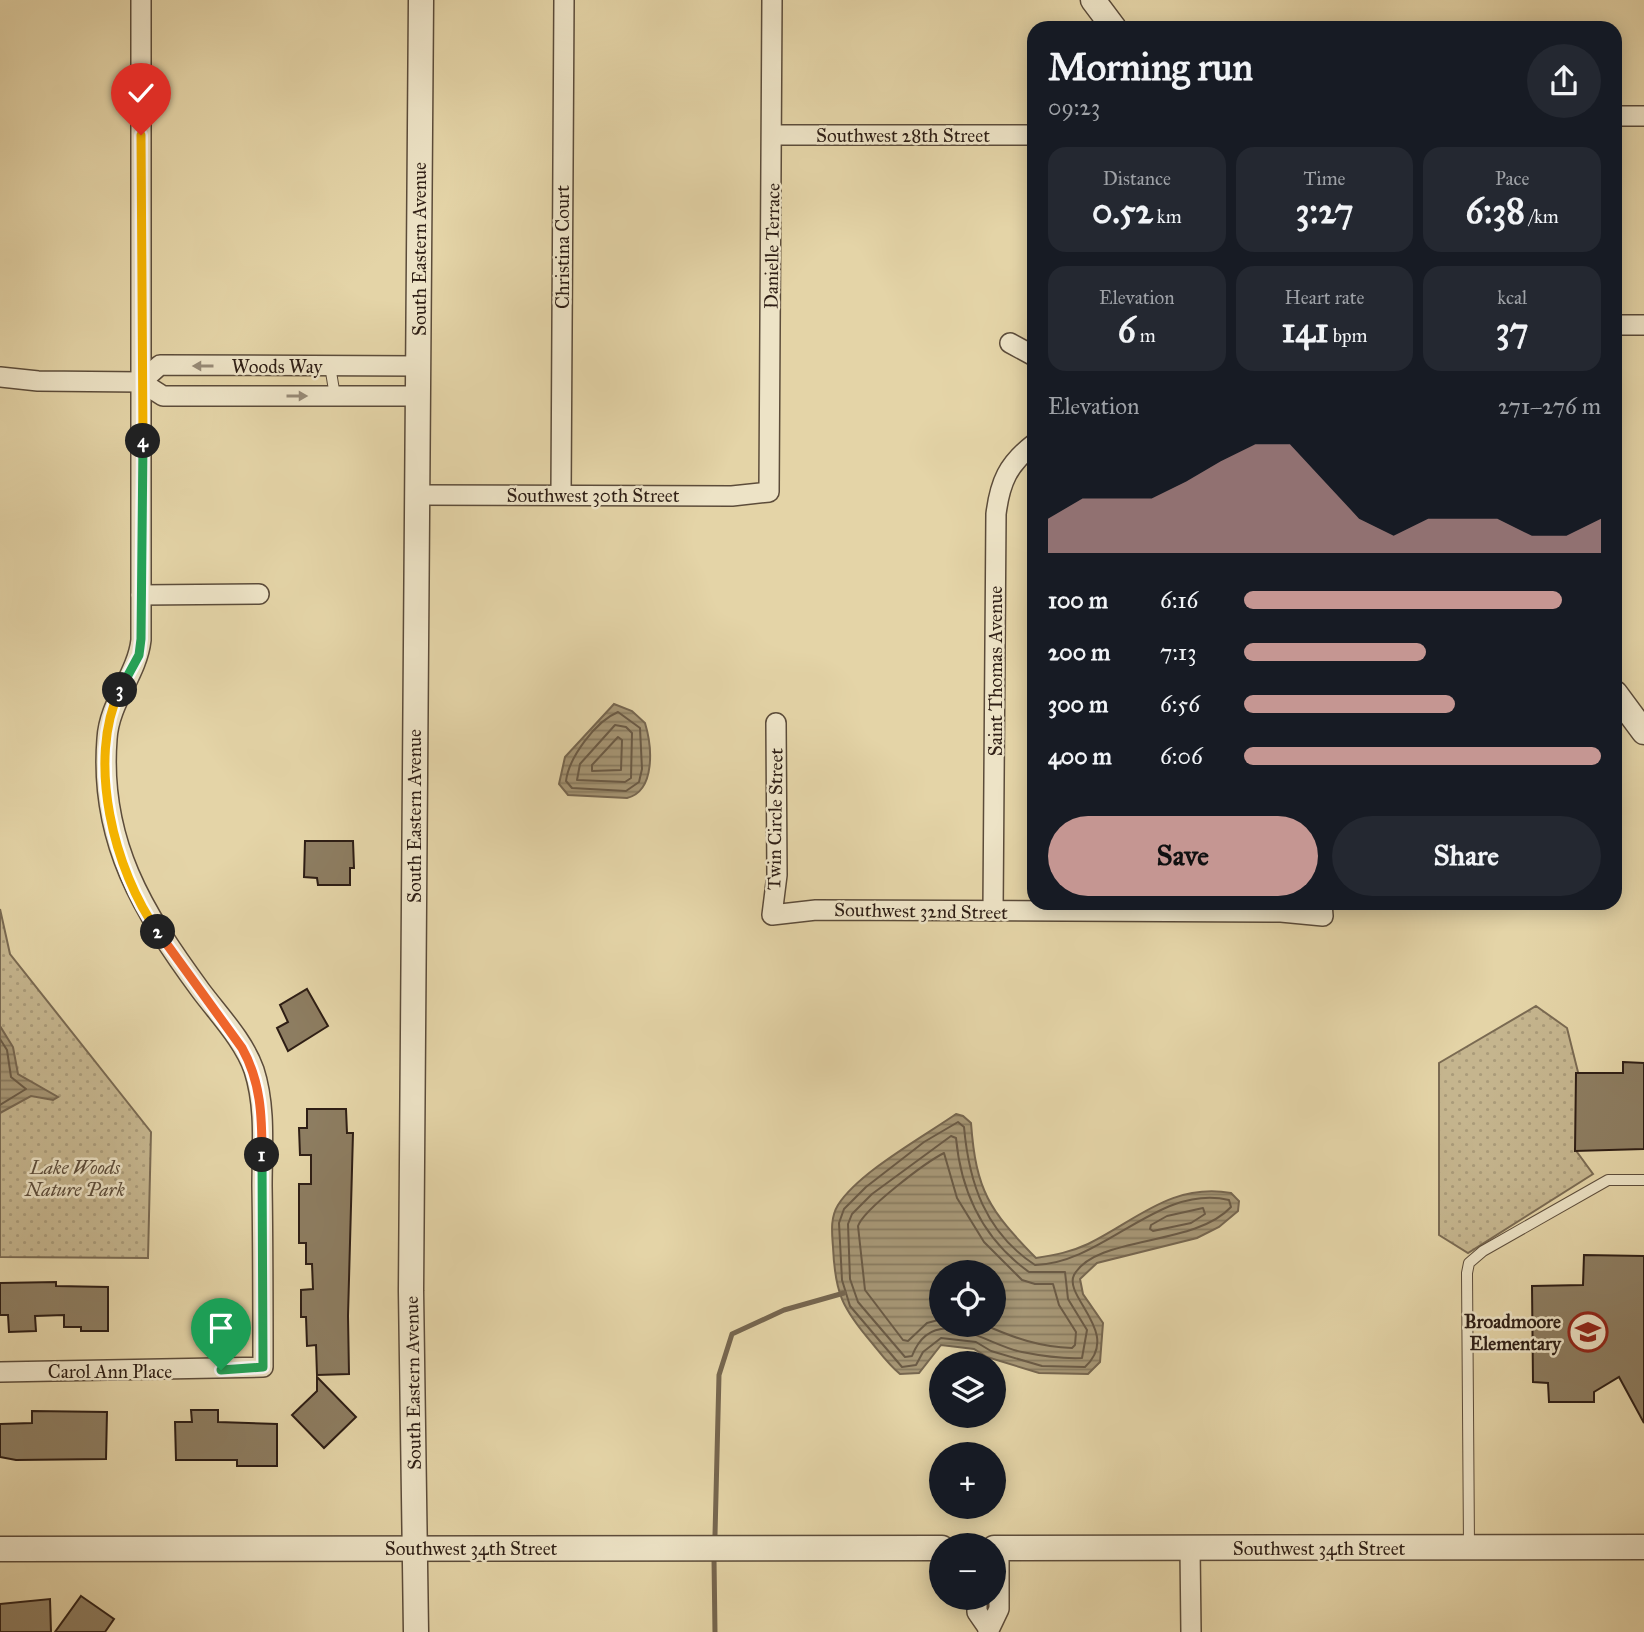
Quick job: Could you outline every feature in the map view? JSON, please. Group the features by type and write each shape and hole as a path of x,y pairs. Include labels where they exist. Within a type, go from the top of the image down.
{"street":[{"path":"141,0 141,595 259,594"},
{"name":"South Eastern Avenue","path":"416,1632 411,1291 421,0"},
{"name":"Christina Court","path":"561,495 564,0"},
{"name":"Danielle Terrace","path":"769,492 772,0"},
{"path":"1093,0 1109,21"},
{"path":"1622,116 1644,116"},
{"name":"Southwest 28th Street","path":"773,135 1027,135"},
{"path":"1622,326 1644,325"},
{"path":"1010,343 1027,352"},
{"name":"Woods Way","path":"141,382 160,365 419,366"},
{"name":"Woods Way","path":"0,377 38,382 141,382 163,396 418,396"},
{"name":"Saint Thomas Avenue","path":"993,911 996,514 1002,480 1008,468 1027,450"},
{"name":"Southwest 30th Street","path":"418,495 732,496 769,492"},
{"name":"Carol Ann Place","path":"0,1372 263,1367 262,1134 258,1087 242,1048 152,924 119,852 111,821 107,739 114,703 139,655 141,595"},
{"path":"1622,702 1644,732"},
{"name":"Twin Circle Street","path":"772,915 777,875 776,723"},
{"name":"Southwest 32nd Street","path":"772,915 816,910 1323,910"},
{"name":"Southwest 34th Street","path":"1006,1548 1644,1547"},
{"name":"Southwest 34th Street","path":"0,1549 929,1548"},
{"path":"1190,1548 1191,1632"},
{"path":"978,1610 988,1630"},
{"path":"988,1630 998,1610"}],"lane":[{"path":"330,366 335,396"},
{"path":"1469,1548 1469,1263 1483,1251 1608,1180 1644,1180"}],"green space":[{"name":"Lake Woods Nature Park","path":"0,909 10,954 151,1132 148,1258 0,1257"},
{"path":"1536,1006 1567,1028 1579,1076 1577,1152 1593,1174 1468,1253 1439,1235 1439,1063"}],"water":[{"path":"614,704 632,711 645,723 650,766 643,787 627,798 568,795 559,784 565,757"},
{"path":"0,1026 13,1047 18,1074 58,1097 53,1100 31,1096 0,1113"},
{"path":"956,1114 963,1116 971,1123 977,1166 988,1198 1007,1226 1036,1258 1082,1247 1155,1206 1190,1193 1231,1193 1239,1201 1238,1211 1219,1227 1197,1238 1097,1263 1080,1279 1083,1294 1103,1323 1100,1362 1088,1374 1039,1373 1006,1363 1006,1351 977,1351 941,1345 936,1351 929,1351 929,1360 919,1373 900,1374 862,1331 842,1299 834,1263 832,1231 838,1205 861,1180"}],"building":[{"path":"305,841 353,841 354,868 350,868 350,885 318,885 317,878 304,877"},
{"path":"307,989 328,1026 288,1051 277,1028 288,1022 280,1005"},
{"path":"1623,1062 1644,1063 1644,1149 1575,1151 1576,1073 1623,1073"},
{"path":"307,1109 346,1109 347,1133 353,1133 349,1374 317,1375 316,1345 307,1346 306,1317 301,1317 301,1290 313,1289 312,1264 306,1264 306,1243 299,1243 299,1184 311,1184 311,1155 300,1155 299,1128 307,1128"},
{"name":"Broadmoore Elementary","path":"1584,1255 1644,1256 1644,1423 1619,1377 1594,1392 1594,1402 1549,1402 1548,1383 1533,1382 1532,1286 1583,1285"},
{"path":"56,1282 56,1286 108,1287 108,1331 81,1331 81,1327 64,1327 64,1315 35,1316 36,1331 9,1332 8,1315 0,1315 0,1283"},
{"path":"317,1377 356,1417 324,1448 292,1415 317,1391"},
{"path":"191,1410 218,1410 218,1422 277,1424 277,1466 237,1466 237,1460 176,1460 175,1422 192,1422"},
{"path":"32,1411 107,1412 106,1459 16,1460 0,1457 0,1424 32,1423"},
{"path":"81,1596 114,1619 105,1632 55,1632"},
{"path":"50,1599 51,1632 0,1632 0,1604"}],"waterway":[{"path":"715,1535 719,1375 732,1334 784,1310 844,1293"},
{"path":"714,1559 715,1632"}],"place":[{"name":"Broadmoore Elementary","path":"1588,1332"}],"route":[{"path":"141,135 141,639 139,655 110,715 107,739 109,806 119,852 152,924 242,1048 253,1068 258,1087 262,1112 263,1367 221,1370"}]}
